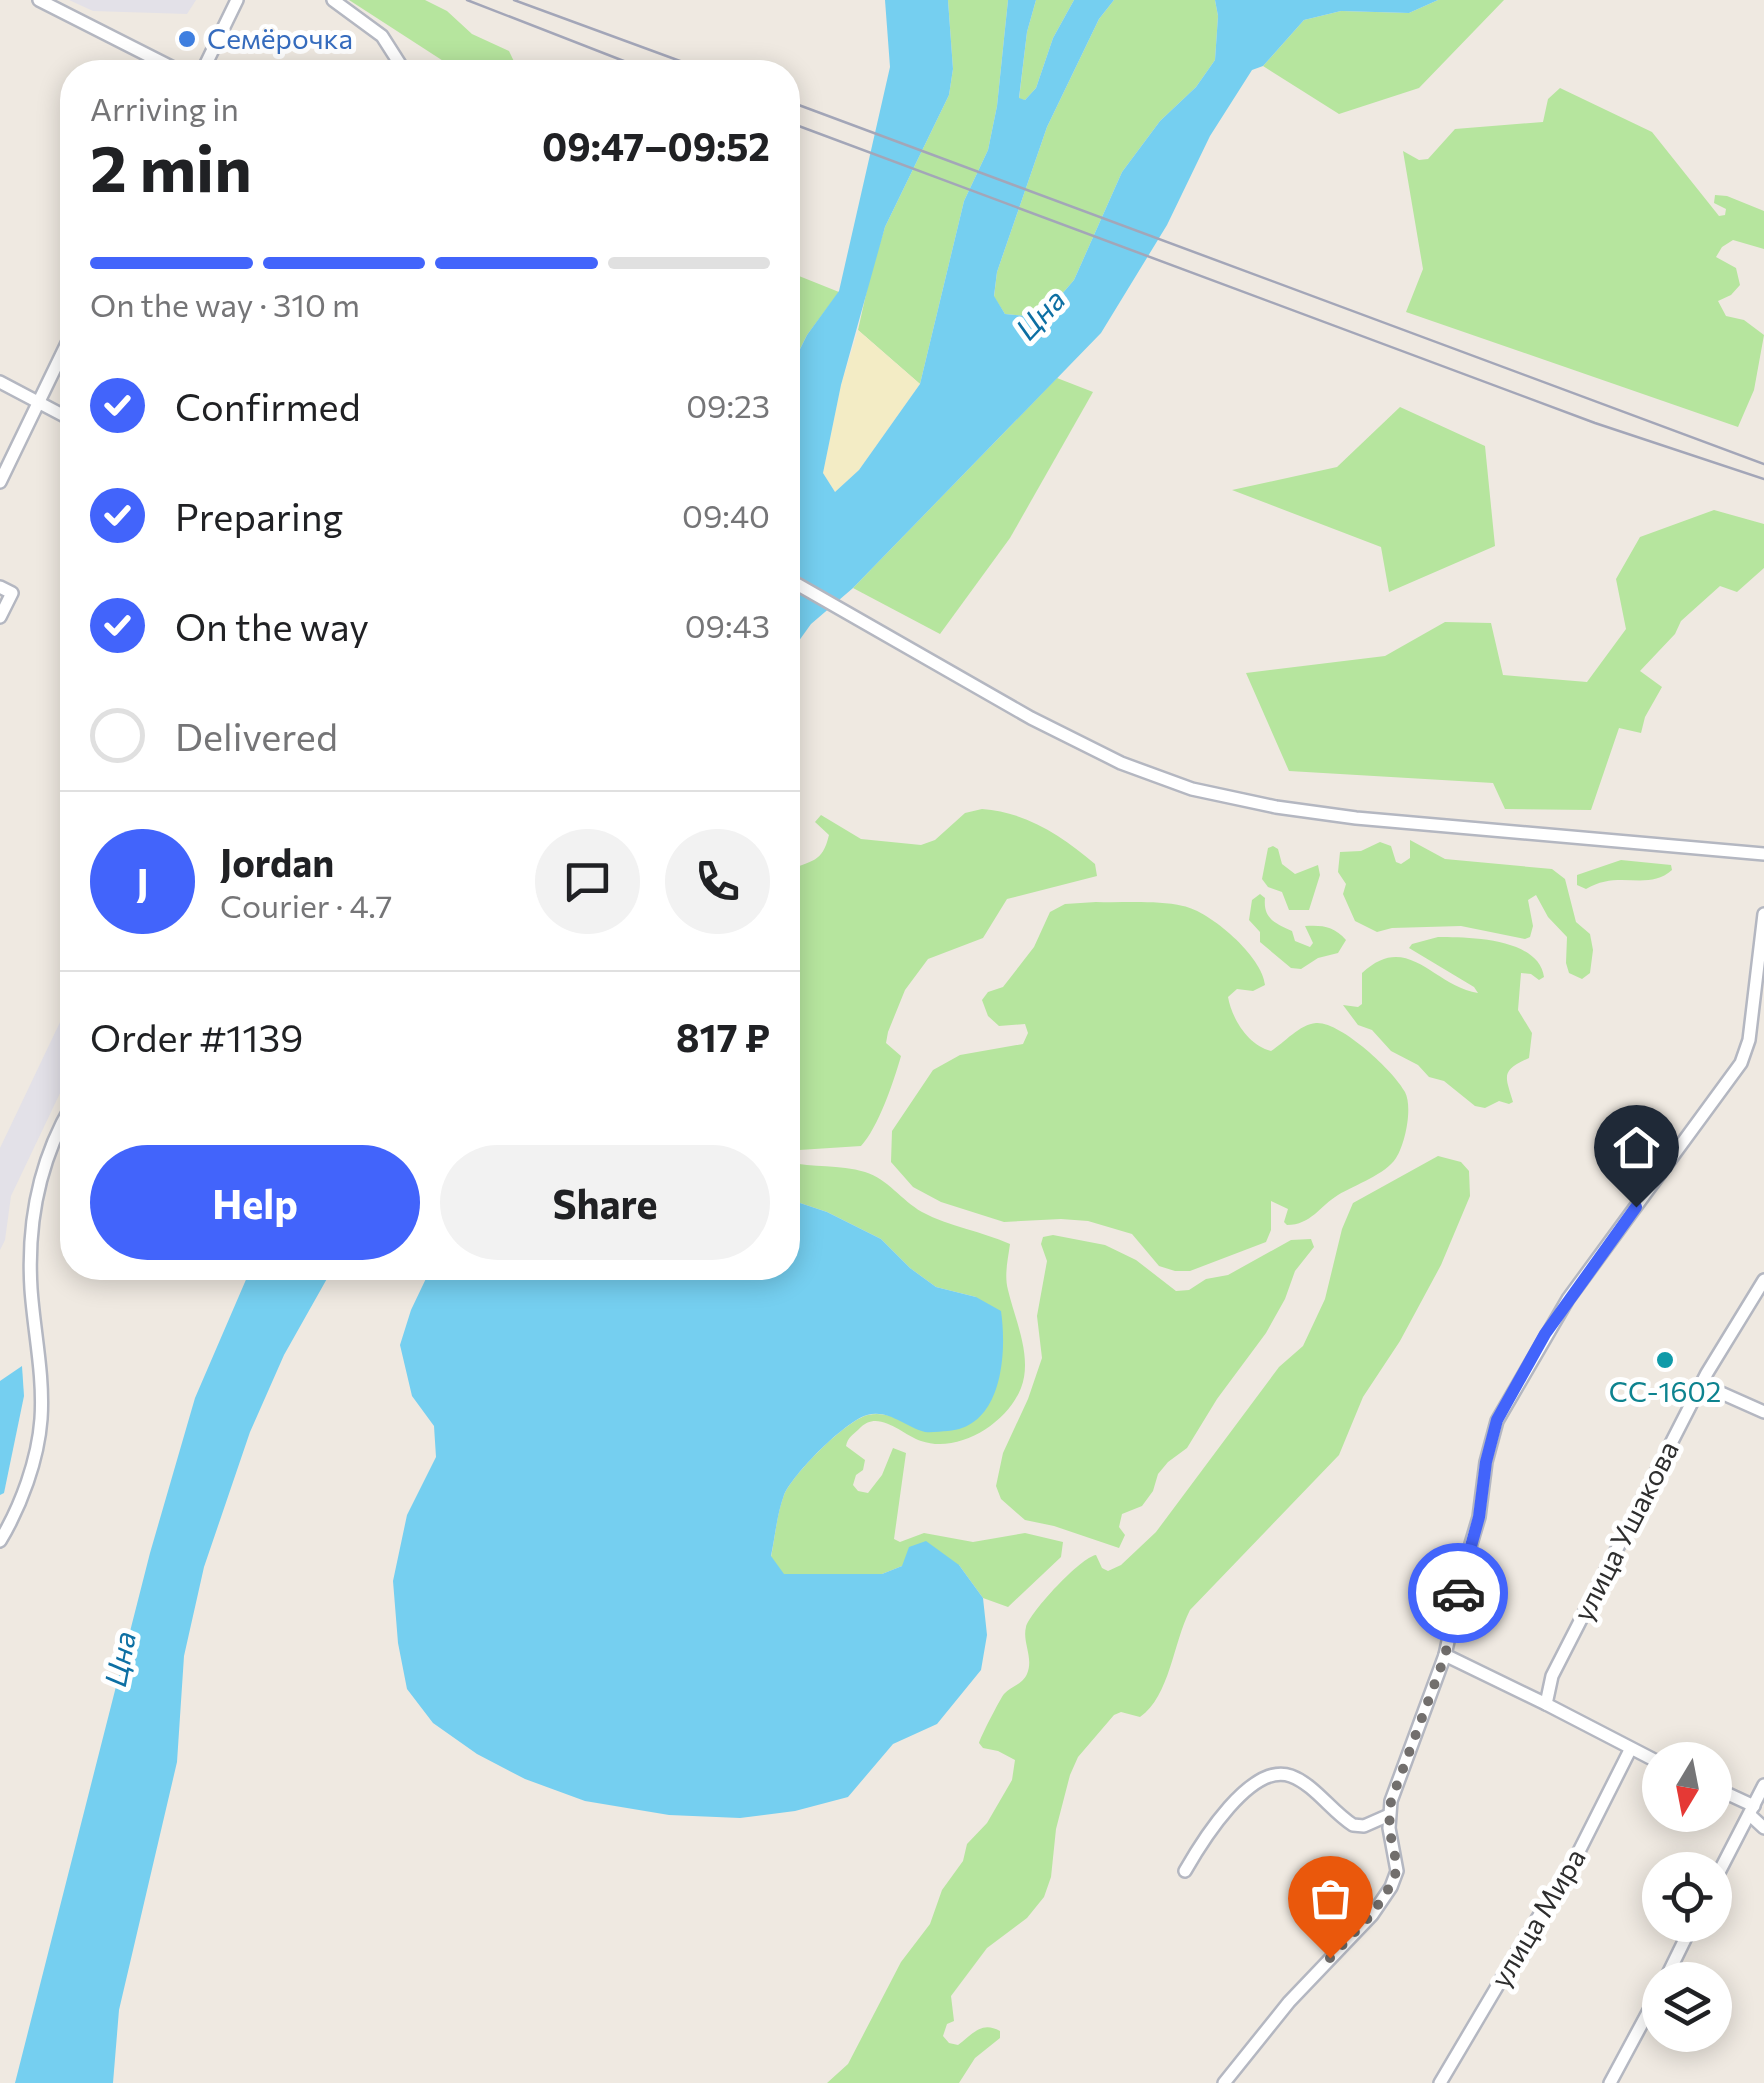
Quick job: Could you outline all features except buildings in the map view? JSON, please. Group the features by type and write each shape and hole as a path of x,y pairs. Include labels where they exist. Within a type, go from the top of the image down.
{"street":[{"path":"39,0 157,60"},
{"path":"333,0 382,36 397,60"},
{"path":"208,60 235,2"},
{"path":"0,482 60,358"},
{"path":"0,382 60,413"},
{"path":"800,586 1032,718 1121,763 1232,800 1356,818 1764,854"},
{"path":"0,587 12,593 0,616"},
{"path":"1224,2083 1289,2002 1372,1914 1391,1886 1396,1861 1389,1816 1395,1786 1445,1656 1479,1517 1486,1462 1497,1420 1568,1299 1740,1063 1750,1040 1764,914"},
{"path":"0,1541 17,1507 38,1443 42,1385 31,1290 32,1224 44,1164 60,1131"},
{"name":"улица Ушакова","path":"1546,1704 1552,1676 1701,1384 1764,1280"},
{"path":"1701,1384 1764,1412"},
{"path":"1445,1656 1642,1756"},
{"name":"улица Мира","path":"1440,2083 1537,1919 1561,1887 1630,1750"},
{"path":"1186,1872 1202,1842 1241,1795 1268,1776 1284,1774 1299,1780 1354,1824 1364,1826 1389,1816"},
{"path":"1730,1852 1764,1786"},
{"path":"1732,1799 1752,1811 1764,1828"},
{"path":"1610,2083 1642,2023"}],"shaded area":[{"path":"69,0 196,0 187,14 93,11"},
{"path":"60,1022 60,1093 11,1196 0,1250 0,1148"}],"green space":[{"path":"349,0 425,0 447,11 472,34 509,51 513,60 442,60"},
{"path":"948,0 1008,0 997,106 988,150 964,201 920,384 858,330 885,227 949,95 953,69"},
{"path":"1036,0 1074,0 1053,38 1036,88 1025,100 1019,99 1027,32"},
{"path":"1114,0 1215,0 1215,60 1196,87 1160,121 1122,172 1074,280 1049,309 1026,316 1005,314 994,297 997,272 1047,127 1099,19"},
{"path":"1438,0 1504,0 1419,88 1339,114 1263,66 1304,20 1341,11 1409,13"},
{"path":"1560,88 1652,132 1719,216 1725,215 1726,209 1714,203 1715,195 1764,211 1764,249 1733,240 1716,257 1736,268 1740,285 1718,301 1726,316 1744,320 1764,335 1754,390 1738,427 1406,312 1423,269 1403,151 1419,160 1428,159 1455,129 1543,122 1548,99"},
{"path":"800,276 839,292 800,349"},
{"path":"1057,378 1093,392 1010,538 940,634 853,588"},
{"path":"1400,407 1485,446 1495,546 1389,592 1381,547 1232,490 1337,467"},
{"path":"1714,510 1764,524 1764,568 1737,592 1720,586 1681,621 1675,634 1640,671 1662,687 1645,717 1641,733 1619,728 1591,810 1505,809 1493,783 1289,771 1246,673 1385,656 1445,622 1491,623 1503,675 1587,682 1626,629 1616,579 1640,537"},
{"path":"982,809 1028,820 1095,864 1097,876 1007,899 983,938 928,959 905,990 888,1032 886,1043 901,1056 885,1104 867,1138 861,1146 800,1150 800,866 823,851 829,835 815,822 821,815 861,839 921,845 935,840 965,813"},
{"path":"1410,840 1445,859 1552,869 1565,879 1576,922 1590,934 1590,973 1582,979 1569,973 1567,937 1548,917 1536,895 1528,900 1533,926 1530,937 1525,939 1461,926 1377,932 1355,921 1343,894 1346,884 1338,872 1340,852 1361,851 1380,842 1391,846 1396,862 1401,864 1410,858"},
{"path":"1268,848 1278,849 1282,864 1295,874 1318,865 1320,875 1309,910 1289,910 1282,892 1268,887 1262,879"},
{"path":"1621,860 1671,865 1672,870 1653,879 1610,881 1586,889 1577,885 1577,875"},
{"path":"1260,894 1265,898 1268,916 1292,931 1295,941 1310,947 1313,943 1305,926 1327,927 1346,940 1338,953 1318,958 1301,969 1291,968 1260,942 1260,932 1249,920 1252,900"},
{"path":"1065,904 1183,906 1207,917 1233,937 1255,962 1265,985 1253,991 1237,989 1228,997 1230,1005 1242,1030 1263,1048 1271,1051 1298,1030 1316,1023 1352,1038 1378,1060 1399,1083 1407,1099 1405,1135 1391,1164 1295,1224 1287,1225 1284,1222 1288,1209 1271,1201 1271,1230 1266,1242 1190,1271 1159,1266 1132,1234 1088,1221 1004,1222 941,1202 913,1187 891,1162 892,1131 933,1070 960,1055 1023,1044 1028,1033 1025,1024 999,1026 988,1016 982,1000 988,992 1003,987 1034,947 1050,912"},
{"path":"1438,937 1501,942 1530,954 1539,964 1544,977 1539,980 1521,973 1518,1010 1532,1033 1529,1058 1513,1067 1507,1076 1513,1102 1509,1104 1499,1101 1485,1108 1475,1106 1444,1081 1429,1077 1418,1065 1391,1051 1372,1030 1358,1025 1343,1005 1362,1004 1362,973 1378,961 1393,957 1420,964 1447,981 1478,993 1409,948"},
{"path":"1438,1156 1461,1162 1469,1171 1470,1196 1441,1265 1400,1341 1363,1397 1339,1455 1190,1610 1165,1683 1150,1708 1140,1717 1121,1712 1114,1715 1078,1757 1056,1829 1051,1877 1044,1897 1027,1918 987,1948 951,1996 954,2021 947,2024 943,2036 949,2043 958,2045 987,2027 1000,2031 1000,2038 975,2058 959,2083 827,2083 848,2064 901,1962 930,1924 942,1890 963,1861 967,1844 987,1823 1012,1780 1015,1760 979,1743 1004,1694 1027,1674 1025,1633 1030,1620 1057,1586 1089,1558 1096,1555 1108,1571 1121,1565 1156,1532 1279,1367 1303,1346 1325,1299 1342,1229 1353,1203"},
{"path":"800,1164 865,1172 922,1212 1010,1244 1007,1284 1025,1364 1021,1388 1005,1413 980,1433 935,1444 874,1421 859,1429 846,1446 865,1460 853,1485 868,1493 882,1475 893,1448 906,1453 894,1539 900,1542 924,1533 973,1542 1025,1533 1063,1542 1061,1557 1008,1607 983,1598 959,1565 902,1566 882,1574 783,1574 771,1557 780,1509 789,1486 821,1449 847,1427 868,1415 883,1414 927,1432 976,1297 936,1287 881,1239 800,1203"},
{"path":"1053,1235 1105,1245 1136,1260 1176,1291 1228,1275 1291,1240 1311,1239 1314,1247 1295,1271 1266,1333 1217,1399 1187,1448 1158,1474 1153,1491 1142,1506 1122,1514 1119,1527 1125,1535 1119,1548 1025,1520 1001,1499 996,1486 1003,1453 1042,1358 1037,1316 1047,1261 1041,1244 1043,1237"}],"sand":[{"path":"858,330 920,384 859,470 835,492 823,473 841,385"}],"water":[{"name":"Цна","path":"885,0 948,0 953,69 949,95 885,227 841,385 823,473 835,492 859,470 920,384 964,201 988,150 997,106 1008,0 1036,0 1027,32 1019,98 1025,100 1036,88 1053,38 1074,0 1114,0 1099,19 1047,127 997,272 994,296 1005,314 1026,316 1049,309 1074,280 1122,172 1160,121 1196,87 1215,60 1215,0 1438,0 1409,13 1341,11 1304,20 1263,66 1252,70 1210,136 1167,225 1101,333 800,639 800,349 839,291 890,67"},
{"path":"800,1203 881,1239 936,1287 976,1297 1001,1311 1001,1366 991,1402 980,1416 966,1426 931,1432 883,1414 857,1420 820,1450 789,1486 771,1556 784,1574 882,1574 902,1566 909,1547 926,1541 959,1565 983,1598 987,1635 981,1670 937,1724 893,1744 848,1797 795,1811 740,1818 669,1815 585,1801 525,1779 477,1754 433,1723 407,1689 398,1643 393,1581 407,1515 436,1457 434,1426 412,1396 400,1345 425,1280 800,1280"},
{"path":"246,1280 326,1280 284,1355 250,1432 204,1567 184,1656 177,1762 119,2010 113,2083 15,2083 150,1553 195,1398"},
{"path":"22,1366 24,1396 4,1493 0,1495 0,1381"}],"railway":[{"path":"467,0 621,60"},
{"path":"514,0 677,60"},
{"path":"800,105 1764,464"},
{"path":"800,126 1595,423 1764,479"}],"way so far":[{"path":"1330,1958 1372,1914 1395,1879 1396,1861 1389,1828 1391,1801 1445,1656 1458,1593"}],"place":[{"name":"Семёрочка","path":"187,39"},
{"name":"СС-1602","path":"1665,1360"}],"route":[{"path":"1458,1593 1479,1517 1482,1481 1497,1420 1545,1334 1636,1207"}]}
